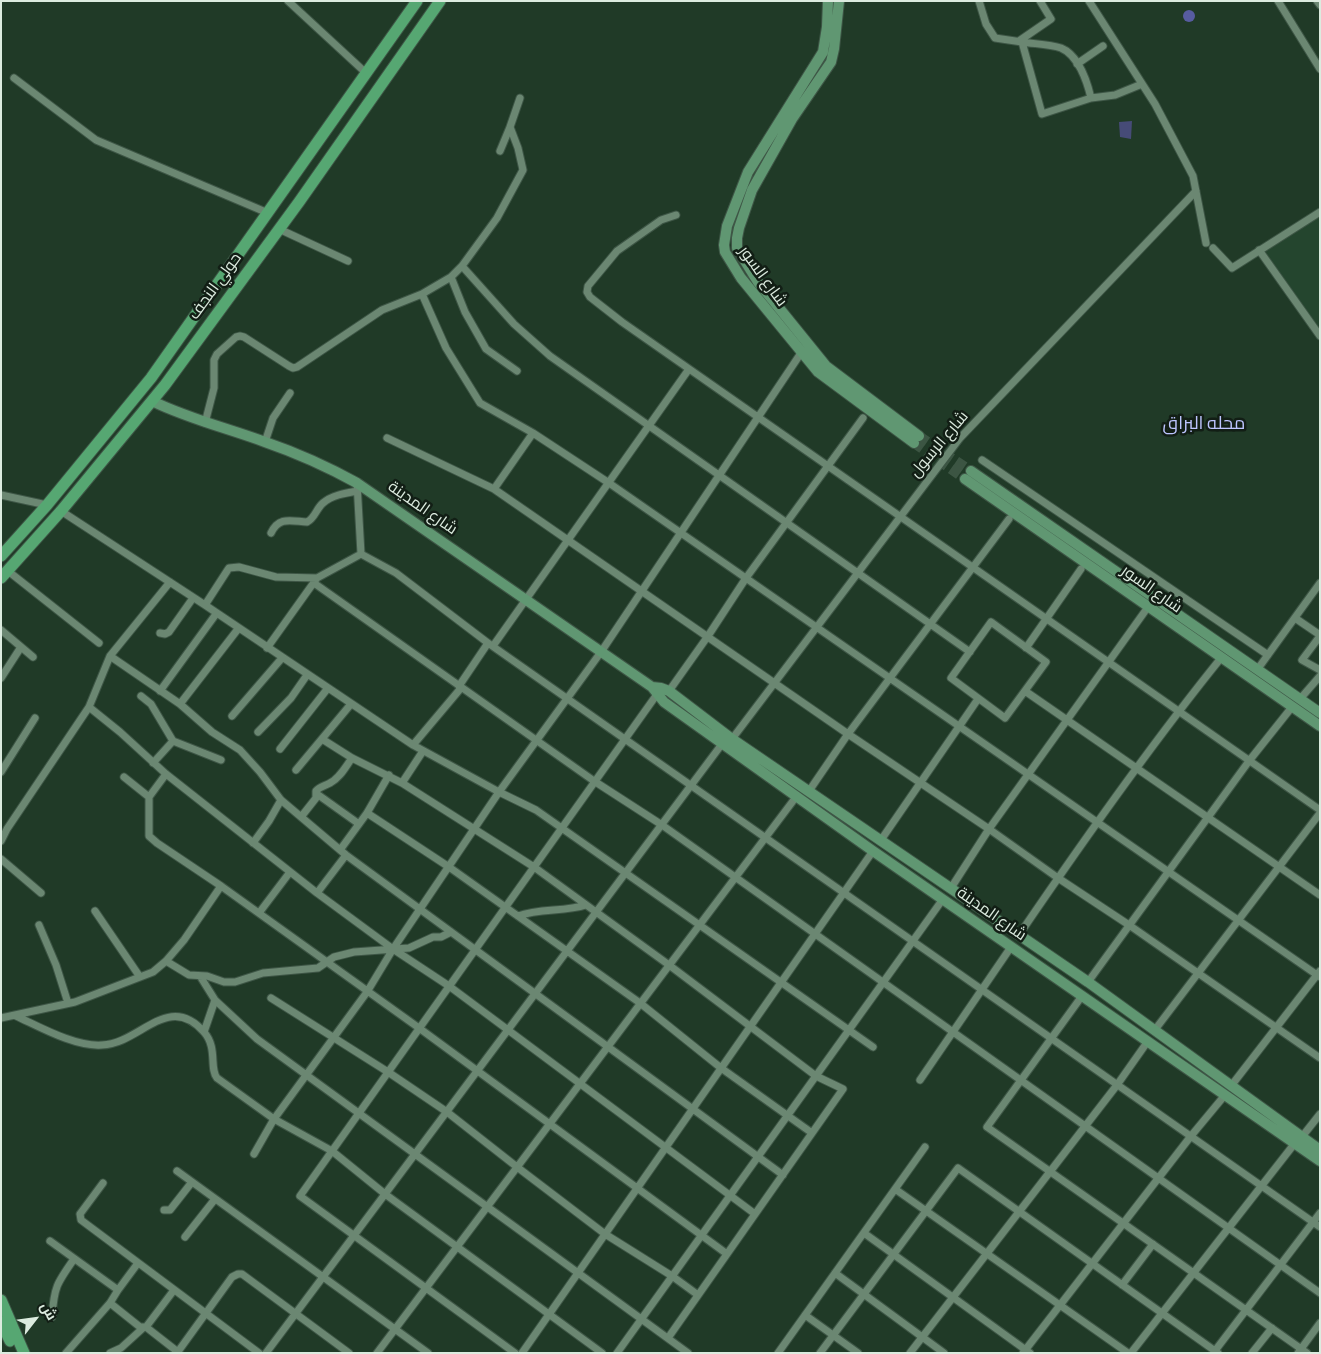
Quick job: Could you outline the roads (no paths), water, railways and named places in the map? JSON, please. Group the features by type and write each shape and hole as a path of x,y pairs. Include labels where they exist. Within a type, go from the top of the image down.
{"main road":[{"path":"1,556 47,505 151,378 417,1"},
{"name":"حولي النجف","path":"5,575 152,401 295,207 440,1"},
{"name":"شارع السور","path":"828,1 826,37 823,52 748,172 734,206 724,245 728,259 741,278 801,353 826,380 916,440 826,366 744,261 737,248 737,238 749,198 764,166 792,119 831,62 839,1"},
{"path":"280,196 279,203 283,209 289,210 295,207"},
{"path":"266,216 276,218 280,223 278,229"},
{"name":"شارع المدينة","path":"152,401 182,415 265,442 335,470 601,652 809,790 1088,982 1154,1031 1228,1091"},
{"name":"شارع السور","path":"1320,713 1296,703 1221,658 968,475 1258,670 1296,703 1320,726"},
{"path":"59,489 62,497 71,499"},
{"path":"47,505 54,504 59,508 60,512"},
{"name":"شارع المدينة","path":"660,690 664,702 796,797 1148,1042 1228,1091 1298,1140 1320,1160"},
{"name":"شارع المدينة","path":"1298,1140 1320,1150"},
{"path":"1,1300 24,1353"},
{"path":"1,1322 15,1353"}],"street":[{"path":"288,1 366,73"},
{"path":"979,1 986,24 995,38 1060,48 1069,54 1084,76 1091,98"},
{"path":"1020,42 1051,19 1040,1"},
{"path":"1088,1 1162,116 1193,176 1206,243"},
{"path":"1278,1 1320,69"},
{"path":"1317,1 1320,5"},
{"path":"1020,42 1042,114 1091,98 1115,95 1142,84"},
{"path":"1077,64 1103,46"},
{"path":"14,78 96,140 266,216"},
{"path":"500,151 520,98"},
{"path":"205,423 214,388 214,360 217,354 236,337 244,337 289,366 297,368 382,310 422,294 451,277 462,266 497,218 523,170 518,148 510,127"},
{"name":"شارع الرسول","path":"732,739 856,572 960,438 1196,191"},
{"path":"1213,248 1232,268 1319,214"},
{"path":"676,215 661,220 617,251 588,286 587,292 590,297 622,322 1320,812 1154,1031"},
{"path":"278,229 348,261"},
{"path":"1259,250 1320,336"},
{"path":"462,266 514,324 550,356 970,652"},
{"path":"451,277 465,312 486,349 517,370"},
{"path":"422,294 446,348 480,403 533,433 609,483 1168,872 1319,974 1123,1223 1026,1352 864,1233"},
{"path":"254,1154 274,1119 367,992 393,949 499,792 601,652 757,417 808,345"},
{"path":"413,745 460,687 526,599 689,369"},
{"path":"265,442 273,418 290,393"},
{"path":"515,1353 300,1196 624,739 660,690 708,636 746,578 863,418"},
{"path":"494,490 533,433"},
{"path":"387,438 494,490 1320,1058"},
{"path":"982,460 1268,656"},
{"path":"271,533 275,525 280,521 307,522 311,520 321,504 358,486 361,554"},
{"path":"1,495 47,505"},
{"path":"60,512 205,605 413,745 536,810 562,827 873,1047"},
{"path":"809,790 848,734 1009,518"},
{"path":"267,648 316,581 361,554"},
{"path":"361,554 396,572 491,644 624,739 1320,1227"},
{"path":"205,605 227,571 232,567 239,567 276,577 316,581 536,741 662,825 1320,1293"},
{"path":"1026,648 1081,569"},
{"path":"5,575 98,643"},
{"path":"1,841 4,827 88,708 110,656 170,582"},
{"path":"1258,670 1320,583"},
{"path":"160,633 165,634 169,632 193,598"},
{"path":"951,888 989,829 1148,607"},
{"path":"160,691 216,614"},
{"path":"1295,618 1320,635 1302,660 1320,670"},
{"path":"991,622 1026,648 1046,662 1005,718 950,678 991,622"},
{"path":"180,704 238,628"},
{"path":"1,630 33,657"},
{"path":"1,678 21,647"},
{"path":"110,656 180,704 212,732 240,750 260,772 281,800 343,852 783,1175"},
{"path":"232,716 282,658"},
{"path":"1019,935 1178,711 1221,658"},
{"path":"258,732 291,698 307,675"},
{"path":"1088,982 1249,761 1320,676"},
{"path":"280,749 328,688"},
{"path":"1025,690 1320,895"},
{"path":"141,696 151,704 173,741 221,760"},
{"path":"881,840 978,699"},
{"path":"296,770 351,704"},
{"path":"88,708 120,732 166,774 317,893 393,949 449,986 756,1214"},
{"path":"1,772 35,718"},
{"path":"322,739 352,758 389,775 534,867 669,964 816,1076 843,1089 668,1338"},
{"path":"153,763 173,741"},
{"path":"266,1353 722,744"},
{"path":"402,783 424,751"},
{"path":"301,816 316,798 316,791 332,782 341,774 352,758"},
{"path":"166,774 149,797 149,836 157,843 260,913 727,1254"},
{"path":"317,893 389,775"},
{"path":"124,777 149,797"},
{"path":"317,794 359,824"},
{"path":"377,1353 796,797"},
{"path":"253,843 281,800"},
{"path":"367,813 449,867 640,1003 721,1068 812,1133"},
{"path":"522,1353 873,851"},
{"path":"1,859 41,893"},
{"path":"260,913 290,872"},
{"path":"1,1018 68,1004 153,972 166,961 192,930 221,886"},
{"path":"618,1353 942,899"},
{"path":"518,916 534,911 574,909 586,905"},
{"path":"95,911 140,977"},
{"path":"39,925 56,965 68,1004"},
{"path":"166,961 189,975 235,982 263,973 318,968 337,956 354,952 413,947 433,937 441,937 451,932"},
{"path":"920,1080 1011,947"},
{"path":"200,976 216,1000 257,1039 688,1353"},
{"path":"1082,996 987,1127 1302,1351 1320,1323"},
{"path":"271,998 447,1112 605,1234 672,1276 698,1295"},
{"path":"204,1032 216,1000"},
{"path":"16,1016 58,1034 95,1045 118,1042 151,1024 174,1015 184,1017 204,1032 212,1049 215,1076 274,1119 332,1151 385,1194 602,1353"},
{"path":"910,1353 1148,1042"},
{"path":"895,1189 1130,1353 1320,1114"},
{"path":"778,1353 925,1146"},
{"path":"820,1353 958,1168 1216,1352 1320,1213"},
{"path":"177,1171 428,1353"},
{"path":"164,1210 170,1210 192,1182"},
{"path":"103,1183 79,1218 259,1353"},
{"path":"184,1237 215,1199"},
{"path":"50,1240 118,1290"},
{"path":"1122,1285 1153,1244"},
{"path":"52,1317 54,1293 59,1280 74,1259"},
{"path":"66,1353 110,1303 138,1263"},
{"path":"110,1303 178,1352 232,1276 242,1274 349,1353"},
{"path":"835,1274 944,1353"},
{"path":"110,1353 121,1348 145,1328 174,1290"},
{"path":"805,1315 858,1353"},
{"path":"1252,1353 1272,1328"}],"tunnel":[{"path":"919,436 971,471"},
{"path":"914,443 965,479"}],"district":[{"name":"محله البراق","path":"1204,425"}]}
